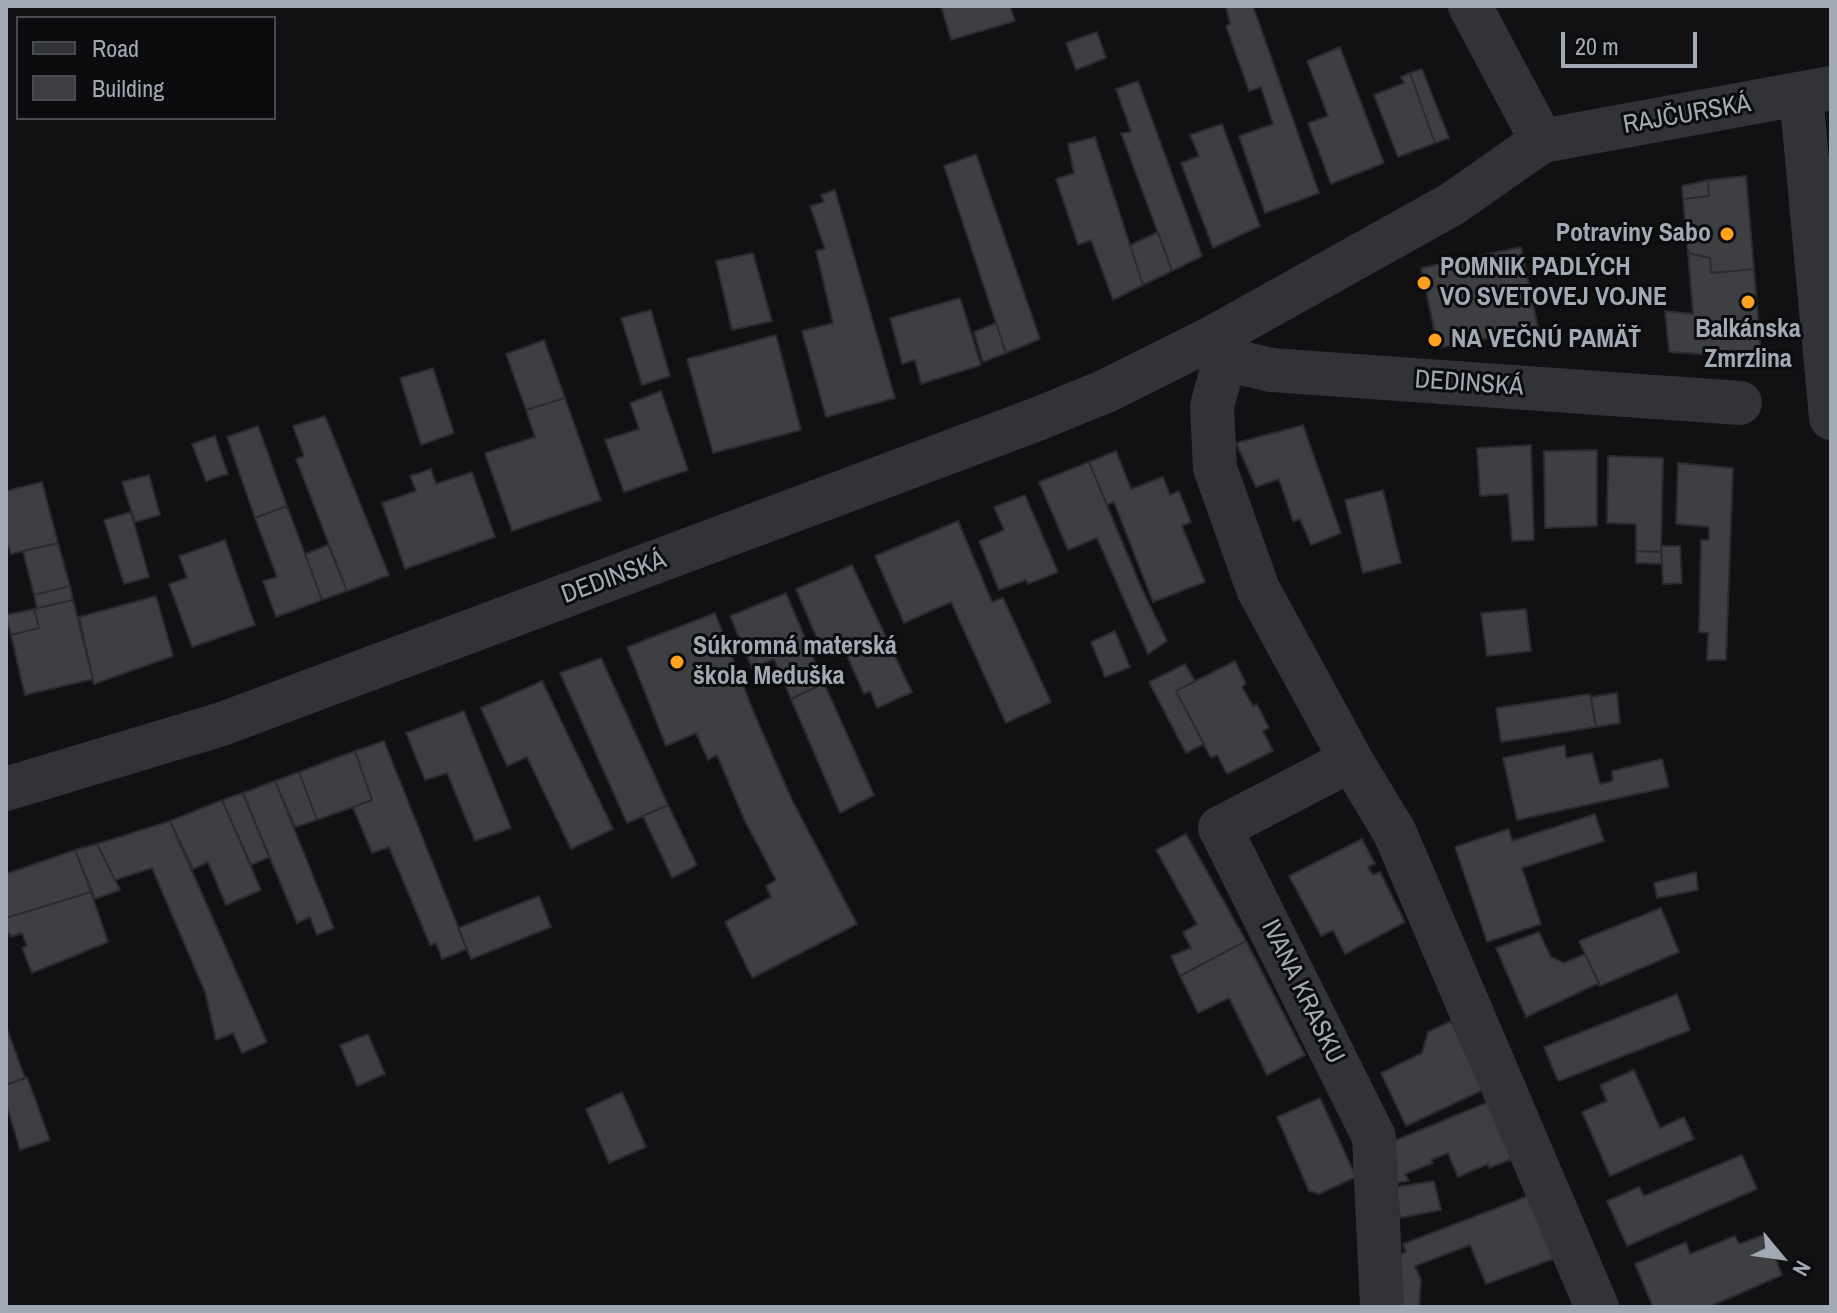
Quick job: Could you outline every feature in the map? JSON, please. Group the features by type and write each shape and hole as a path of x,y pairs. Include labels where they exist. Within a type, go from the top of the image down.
{"street":[{"path":"1470,6 1542,141"},
{"path":"1816,91 1831,418"},
{"name":"RAJČURSKÁ","path":"1542,141 1816,91"},
{"name":"DEDINSKÁ","path":"6,789 222,724 1218,349 1452,204 1542,141"},
{"path":"1218,349 1212,406 1215,468 1258,589 1351,760 1395,833 1597,1307"},
{"name":"DEDINSKÁ","path":"1218,349 1271,370 1740,403"},
{"name":"IVANA KRASKU","path":"1351,760 1220,828 1374,1137 1382,1307"}],"building":[{"path":"941,6 1010,6 1015,21 951,40"},
{"path":"1226,6 1253,6 1319,193 1265,213 1239,136 1273,124 1261,87 1249,91 1226,26 1230,24"},
{"path":"1097,32 1106,58 1076,70 1066,43"},
{"path":"1340,47 1384,163 1331,184 1308,123 1328,116 1307,61"},
{"path":"1422,69 1449,138 1435,143 1410,73"},
{"path":"1410,73 1435,143 1398,157 1374,95 1404,83 1401,77"},
{"path":"1138,81 1202,256 1172,271 1121,133 1131,132 1116,89"},
{"path":"1222,124 1260,226 1213,248 1181,163 1199,156 1190,135"},
{"path":"1095,137 1143,285 1113,300 1091,240 1078,245 1056,179 1074,173 1068,144"},
{"path":"976,154 1040,339 1006,353 944,166"},
{"path":"1746,176 1754,269 1711,273 1710,258 1688,253 1683,199 1709,196 1708,180"},
{"path":"1708,180 1709,196 1683,199 1682,186"},
{"path":"835,190 895,398 826,417 802,331 833,323 816,251 825,249 810,206 824,202 821,195"},
{"path":"1158,232 1172,271 1143,285 1130,245"},
{"path":"1521,247 1538,328 1438,348 1421,268"},
{"path":"753,253 772,321 732,330 716,261"},
{"path":"1688,253 1710,258 1711,273 1754,269 1762,363 1760,358 1669,352 1665,311 1693,314"},
{"path":"960,298 981,365 921,384 915,360 902,364 890,318"},
{"path":"651,310 670,376 642,385 621,318"},
{"path":"996,323 1006,353 983,362 974,332"},
{"path":"776,335 801,430 713,453 687,359"},
{"path":"544,340 565,398 526,410 506,354"},
{"path":"433,368 454,433 421,445 400,378"},
{"path":"661,391 688,470 624,492 605,440 639,429 630,403"},
{"path":"565,398 601,500 512,531 485,453 535,437 526,410"},
{"path":"325,416 389,575 347,591 296,459 304,456 293,426"},
{"path":"1303,425 1341,533 1311,545 1300,519 1293,521 1279,479 1256,487 1236,443"},
{"path":"258,426 287,506 255,518 227,437"},
{"path":"215,436 228,474 206,481 192,444"},
{"path":"1531,445 1534,540 1512,541 1508,494 1480,496 1477,448"},
{"path":"1597,450 1597,526 1545,528 1544,451"},
{"path":"1116,451 1131,489 1163,477 1170,495 1179,491 1191,522 1182,526 1205,582 1153,602 1114,502 1107,505 1089,462"},
{"path":"1608,456 1663,458 1661,552 1636,551 1636,524 1607,523"},
{"path":"1089,462 1167,641 1148,654 1097,538 1068,550 1039,482"},
{"path":"1678,463 1733,468 1726,660 1707,660 1708,633 1699,632 1701,540 1709,540 1709,527 1676,524"},
{"path":"431,469 436,484 472,472 495,537 405,569 382,503 416,491 410,476"},
{"path":"149,475 160,515 135,522 122,482"},
{"path":"42,482 58,543 11,554 6,538 6,491"},
{"path":"1383,490 1401,563 1363,573 1345,500"},
{"path":"1025,495 1058,572 1028,584 1026,580 999,590 979,541 1004,530 994,507"},
{"path":"287,506 322,600 276,617 263,581 277,577 255,518"},
{"path":"131,512 149,577 124,584 104,520"},
{"path":"958,521 992,602 1003,598 1051,702 1006,723 951,602 904,623 875,556"},
{"path":"225,540 255,625 192,647 169,584 187,578 179,556"},
{"path":"58,543 70,586 34,595 23,551"},
{"path":"328,545 347,591 322,600 305,554"},
{"path":"1661,546 1680,546 1682,583 1663,584"},
{"path":"1636,551 1661,552 1662,564 1636,563"},
{"path":"852,565 912,692 877,708 870,691 864,694 843,647 824,655 796,589"},
{"path":"70,586 73,600 37,608 34,595"},
{"path":"786,593 824,683 791,699 774,659 752,668 730,616"},
{"path":"156,596 173,656 94,684 79,617"},
{"path":"73,600 93,679 25,695 11,635 39,628 34,609"},
{"path":"34,609 39,628 11,635 6,615"},
{"path":"1526,609 1531,651 1487,656 1481,613"},
{"path":"715,613 792,800 857,924 752,978 725,922 771,897 766,886 776,880 745,821 717,755 708,760 696,733 666,746 627,647"},
{"path":"1115,631 1130,667 1105,677 1091,642"},
{"path":"601,658 668,805 627,823 560,673"},
{"path":"1235,661 1246,684 1242,687 1253,706 1257,704 1269,728 1263,731 1273,751 1227,774 1217,755 1211,758 1176,691"},
{"path":"1185,664 1195,681 1176,691 1204,744 1186,753 1149,682"},
{"path":"542,681 613,829 571,849 527,757 507,766 481,708"},
{"path":"824,683 874,795 840,813 791,699"},
{"path":"1617,693 1620,723 1596,727 1591,697"},
{"path":"1590,694 1596,727 1501,742 1496,708"},
{"path":"464,711 511,828 475,841 447,773 425,780 406,733"},
{"path":"384,741 467,949 442,959 436,943 430,945 389,847 372,853 353,807 372,800 355,751"},
{"path":"1565,745 1566,758 1592,753 1600,784 1613,781 1612,771 1662,759 1669,787 1517,820 1503,758"},
{"path":"355,751 372,800 317,820 299,772"},
{"path":"299,772 317,820 295,827 275,781"},
{"path":"275,781 334,928 317,935 310,917 297,923 243,793"},
{"path":"243,793 269,857 251,865 222,800"},
{"path":"222,800 261,890 226,905 208,862 193,869 170,821"},
{"path":"668,805 697,865 672,878 643,816"},
{"path":"1595,814 1604,841 1522,868 1541,924 1487,942 1455,847 1509,829 1512,841"},
{"path":"170,821 267,1042 242,1053 233,1033 216,1040 205,992 152,868 115,880 97,844"},
{"path":"1186,834 1246,941 1180,976 1171,956 1191,948 1183,932 1197,924 1156,850"},
{"path":"1362,839 1375,864 1368,867 1373,875 1380,872 1405,922 1345,954 1333,930 1321,936 1289,876"},
{"path":"97,844 120,890 95,899 75,850"},
{"path":"75,850 91,892 6,918 6,874"},
{"path":"1696,872 1698,890 1657,898 1654,883"},
{"path":"91,892 108,942 32,973 22,948 27,946 22,933 11,937 9,933 6,934 6,918"},
{"path":"539,896 551,927 471,959 458,928"},
{"path":"1661,908 1679,952 1600,986 1579,941"},
{"path":"1539,932 1551,957 1564,963 1585,954 1599,983 1526,1017 1496,948"},
{"path":"1246,941 1305,1055 1267,1075 1229,998 1198,1013 1180,976"},
{"path":"1677,994 1690,1030 1559,1081 1557,1079 1544,1047"},
{"path":"1451,1021 1483,1090 1406,1126 1381,1073 1422,1053 1428,1032"},
{"path":"6,1026 25,1078 6,1085"},
{"path":"368,1034 385,1074 357,1086 340,1045"},
{"path":"1634,1070 1660,1128 1684,1117 1694,1139 1610,1176 1582,1112 1607,1101 1600,1085"},
{"path":"27,1077 50,1140 20,1150 6,1103 6,1085"},
{"path":"622,1092 646,1147 609,1163 586,1109"},
{"path":"1320,1098 1356,1177 1319,1194 1309,1191 1277,1117"},
{"path":"1498,1098 1522,1155 1489,1168 1488,1164 1458,1177 1448,1153 1431,1160 1433,1163 1405,1174 1409,1181 1395,1183 1384,1145"},
{"path":"1742,1155 1757,1189 1627,1246 1607,1201 1639,1187 1644,1196"},
{"path":"1434,1181 1441,1210 1400,1218 1396,1187"},
{"path":"1536,1193 1561,1256 1486,1284 1470,1245 1415,1266 1421,1280 1419,1307 1396,1307 1398,1255 1406,1252 1403,1244"},
{"path":"1766,1234 1782,1275 1709,1307 1653,1307 1635,1264 1686,1242 1690,1254 1735,1236 1739,1244"}],"place":[{"name":"Potraviny Sabo","path":"1727,234"},
{"name":"POMNIK PADLÝCH VO SVETOVEJ VOJNE","path":"1424,283"},
{"name":"Balkánska Zmrzlina","path":"1748,302"},
{"name":"NA VEČNÚ PAMÄŤ","path":"1435,340"},
{"name":"Súkromná materská škola Meduška","path":"677,662"}]}
